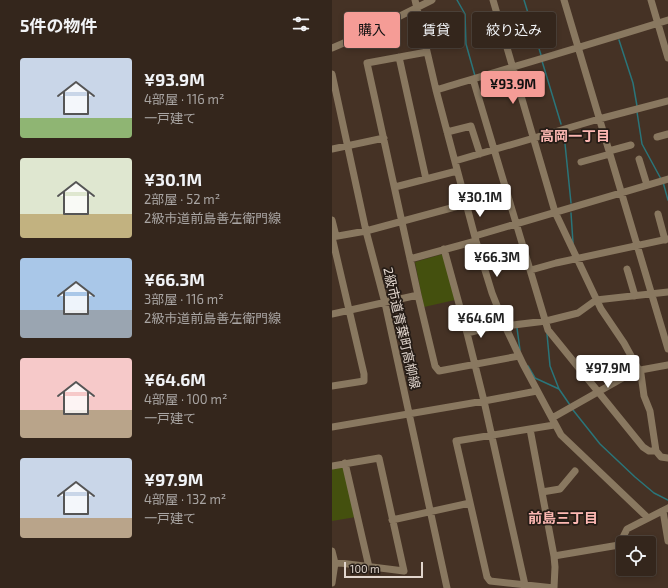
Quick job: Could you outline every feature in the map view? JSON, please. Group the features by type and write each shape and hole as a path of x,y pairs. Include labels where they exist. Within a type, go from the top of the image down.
{"street":[{"path":"332,48 360,36 416,4 432,0"},
{"path":"493,0 555,212 600,309 624,343 641,374 644,396 650,411 656,451 661,457 668,458"},
{"path":"564,0 668,349"},
{"path":"651,0 668,58"},
{"path":"416,4 436,90 475,238 492,293 505,326 519,356 561,435 648,518"},
{"path":"436,90 668,20"},
{"path":"427,52 367,63 418,296 435,366 438,371 519,356"},
{"path":"399,57 426,179"},
{"name":"2級市道青葉町高柳線","path":"332,74 366,231 385,303 432,512 447,588"},
{"path":"473,79 548,330 643,447 649,451 656,451"},
{"path":"455,161 599,119 668,101"},
{"path":"447,132 471,126 480,154"},
{"path":"657,137 668,134"},
{"path":"332,149 384,138"},
{"path":"581,162 631,145"},
{"path":"639,159 647,185"},
{"path":"394,187 457,170"},
{"path":"410,259 444,249 516,223 668,179"},
{"path":"333,236 366,231 466,204"},
{"path":"531,270 577,258 666,240 658,214"},
{"path":"332,220 333,236 364,374 364,381 332,386"},
{"path":"444,249 484,401 525,585"},
{"path":"627,269 635,296"},
{"path":"505,326 546,321 578,313 596,300 668,292"},
{"path":"332,314 418,296"},
{"path":"467,333 491,327"},
{"path":"530,429 554,556 554,588 490,581 456,441 530,429 553,421 570,408 639,370 668,365"},
{"path":"332,427 409,415 537,391"},
{"path":"332,466 379,458 404,571 333,563"},
{"path":"346,463 369,567"},
{"path":"542,492 560,489 575,471"},
{"path":"392,520 470,503"},
{"path":"554,556 619,545 627,529 665,509 668,541"},
{"path":"332,551 332,583"}],"green space":[{"path":"443,254 455,300 424,307 415,262"},
{"path":"344,466 356,517 332,521 332,468"}],"waterway":[{"path":"457,0 465,14 466,44 475,76"},
{"path":"524,0 541,55"},
{"path":"619,40 633,83 637,106"},
{"path":"542,61 561,124"},
{"path":"637,112 642,144 661,179"},
{"path":"564,134 571,203"},
{"path":"663,182 668,200"},
{"path":"571,213 573,243"},
{"path":"517,328 520,350"},
{"path":"547,334 550,366 559,389 570,405"},
{"path":"528,366 535,378 559,389"},
{"path":"573,410 600,444 654,493 668,500"}],"district":[{"name":"高岡一丁目","path":"575,135"},
{"name":"前島三丁目","path":"563,517"}]}
